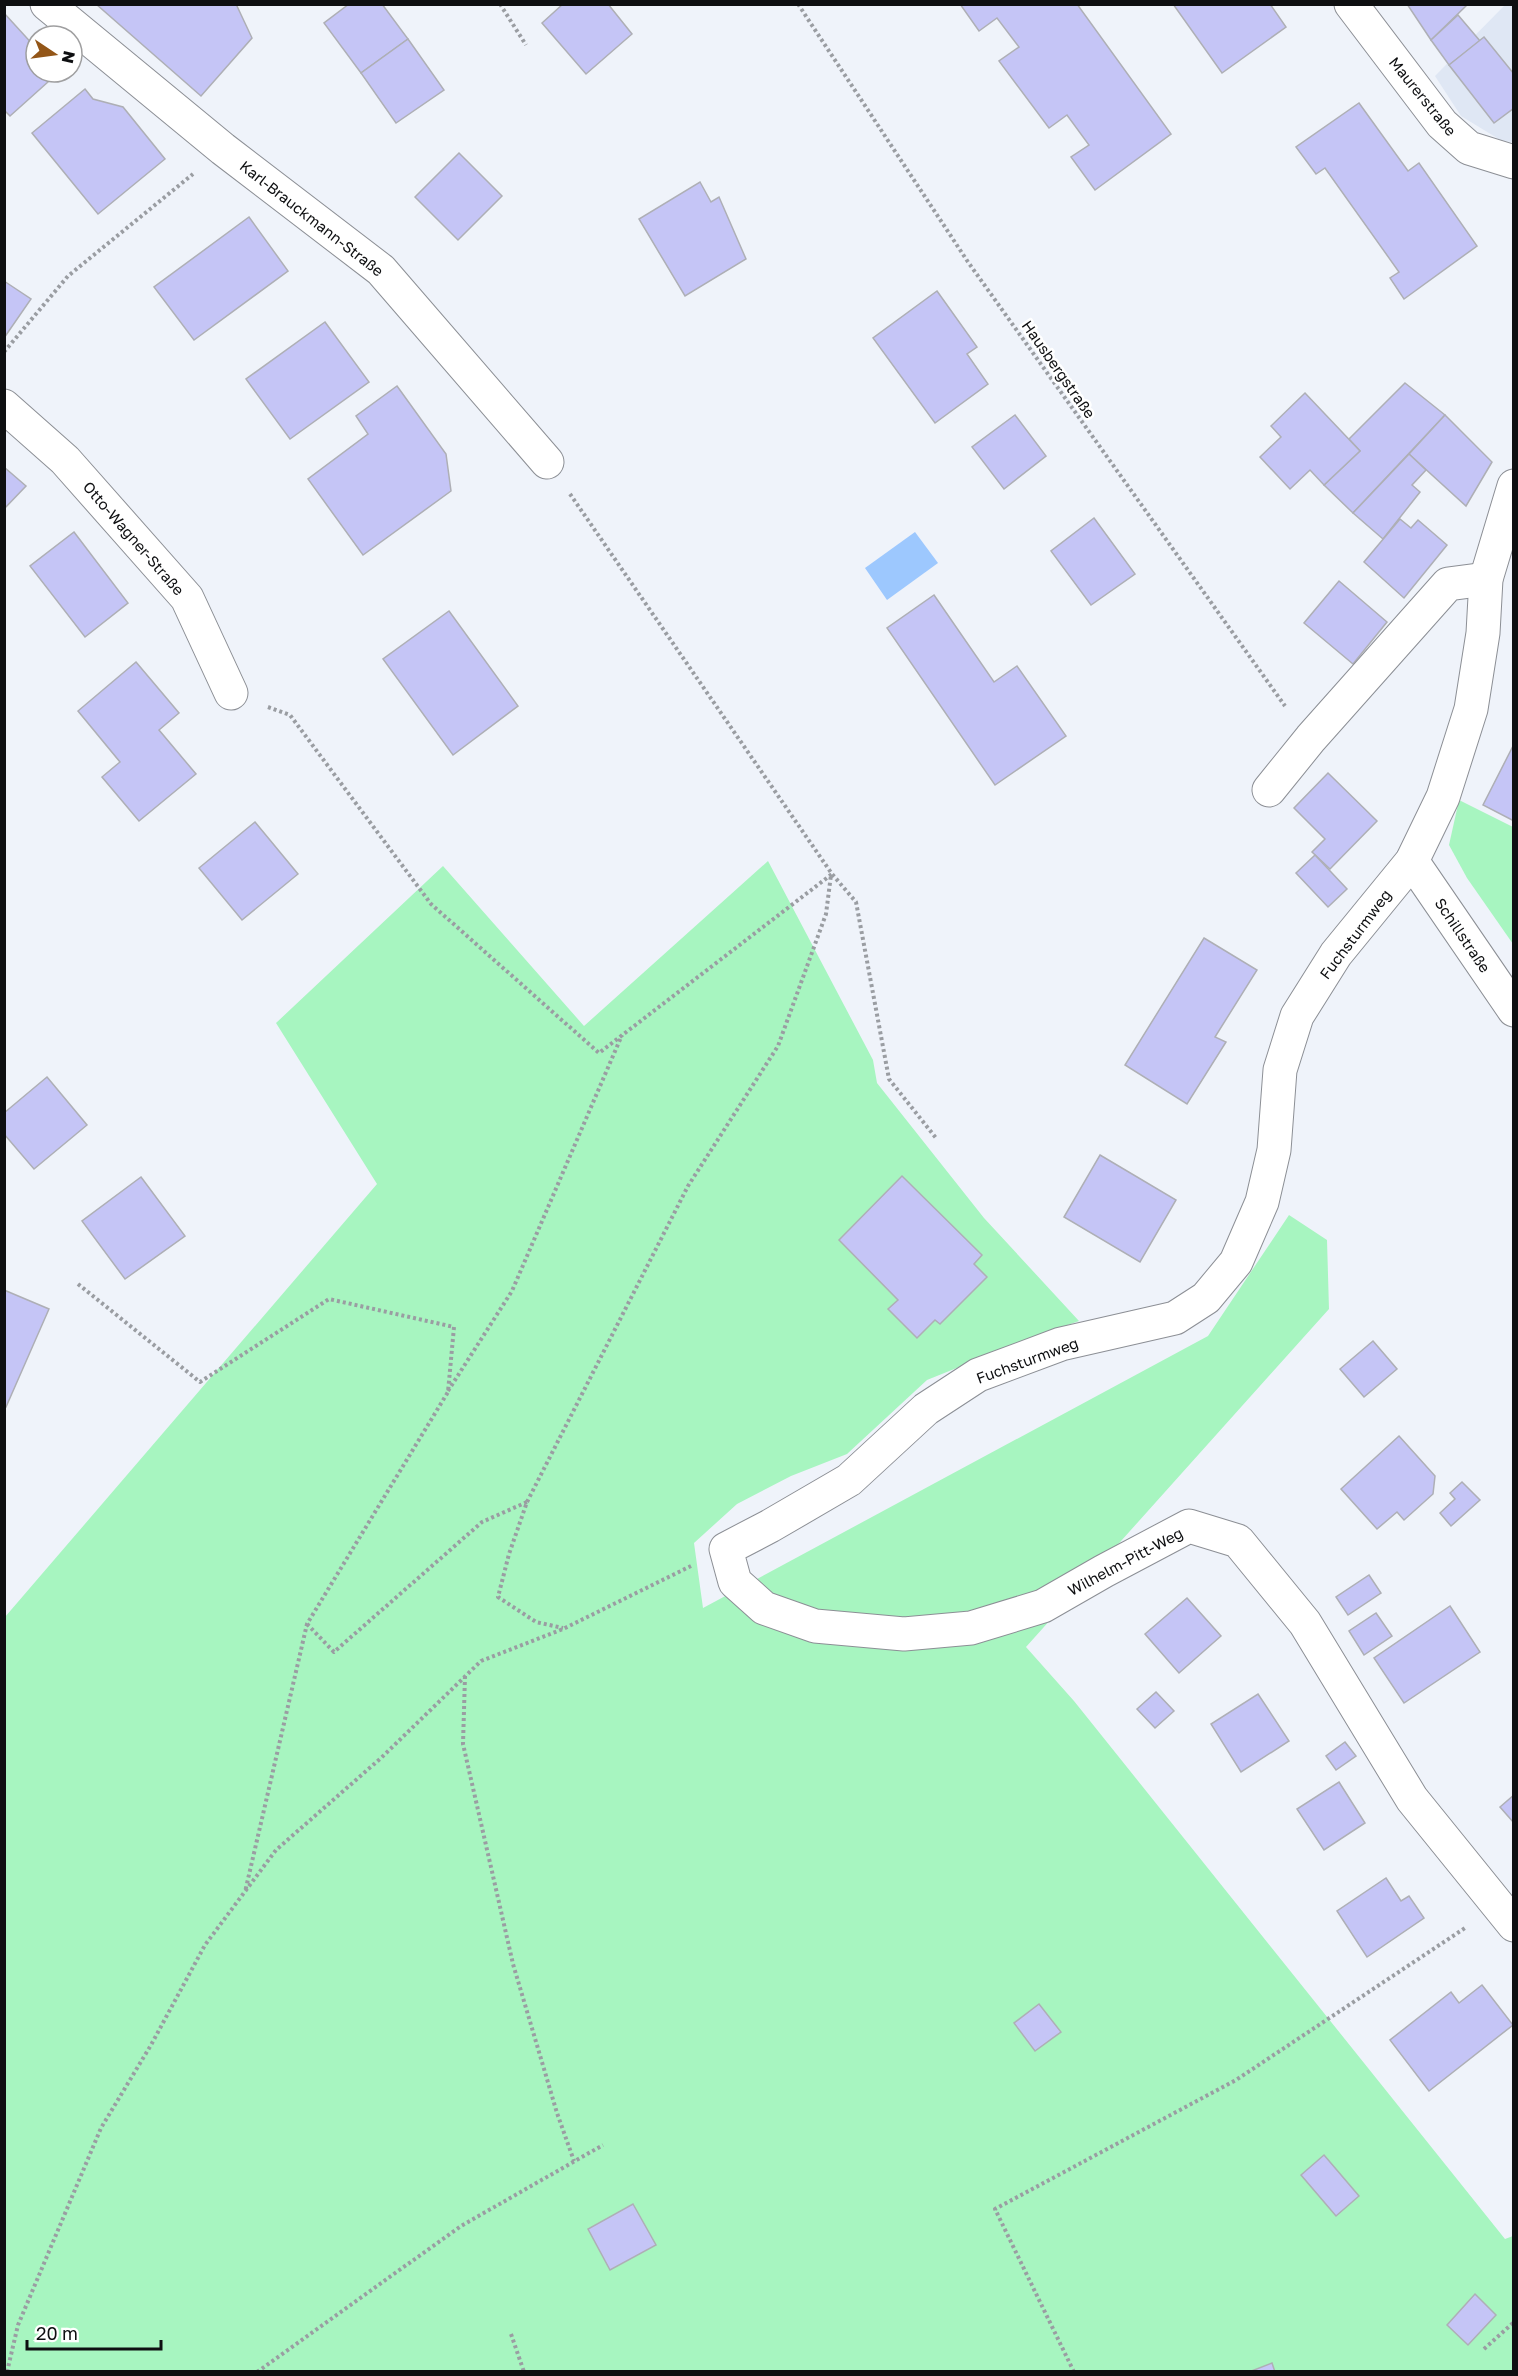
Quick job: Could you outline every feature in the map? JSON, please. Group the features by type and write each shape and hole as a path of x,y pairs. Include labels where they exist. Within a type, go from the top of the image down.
{"street":[{"name":"Karl-Brauckmann-Straße","path":"46,4 223,149 381,270 547,462"},
{"name":"Maurerstraße","path":"1351,4 1442,124 1469,148 1514,162"},
{"name":"Otto-Wagner-Straße","path":"4,406 65,460 187,598 231,693"},
{"name":"Fuchsturmweg","path":"726,1548 770,1526 849,1480 926,1409 978,1375 1061,1344 1175,1318 1206,1298 1236,1262 1262,1202 1274,1150 1280,1070 1298,1016 1336,954 1412,861 1443,797 1471,709 1483,633 1486,579 1514,486"},
{"path":"1269,790 1311,738 1448,584 1486,579"},
{"name":"Schillstraße","path":"1412,861 1514,1010"},
{"name":"Wilhelm-Pitt-Weg","path":"726,1548 735,1581 764,1608 815,1626 904,1634 971,1628 1043,1606 1104,1570 1190,1526 1238,1541 1305,1623 1412,1799 1506,1916"}],"path":[{"path":"500,4 526,45"},
{"name":"Hausbergstraße","path":"798,4 968,262 1271,688 1311,738"},
{"path":"4,352 68,276 223,149"},
{"path":"547,462 832,874 856,902 889,1079 936,1138"},
{"path":"290,715 431,904 599,1053 832,874"},
{"path":"564,1629 536,1622 498,1597 509,1554 527,1502 688,1186 778,1046 826,914 832,874"},
{"path":"244,1893 307,1624 512,1291 623,1034"},
{"path":"78,1284 200,1382 329,1299 454,1328 448,1392"},
{"path":"307,1624 334,1652 482,1522 527,1502"},
{"path":"7,2372 18,2325 101,2128 151,2045 205,1945 276,1850 381,1758 481,1661 564,1629 726,1548"},
{"path":"465,1676 463,1744 513,1964 557,2113 574,2161"},
{"path":"1074,2372 995,2209 1236,2080 1506,1916"},
{"path":"257,2372 461,2226 603,2145"},
{"path":"1484,2349 1514,2322"},
{"path":"511,2334 524,2372"}],"shaded area":[{"path":"1505,5 1513,5 1513,142 1502,141 1461,116 1435,76"}],"green space":[{"path":"1459,800 1513,827 1513,944 1467,878 1449,845"},
{"path":"768,861 873,1060 877,1083 984,1218 1079,1321 927,1380 847,1454 791,1476 737,1504 694,1543 703,1608 1208,1336 1289,1215 1327,1240 1329,1309 1026,1647 1074,1701 1505,2239 1513,2236 1513,2371 5,2372 5,1617 377,1184 276,1023 443,866 584,1026"}],"water":[{"path":"915,532 938,563 887,600 865,568"}],"building":[{"path":"96,4 236,4 252,38 201,96"},
{"path":"349,4 382,4 408,39 361,73 324,23"},
{"path":"563,4 608,4 632,34 586,74 542,23"},
{"path":"960,4 1077,4 1171,134 1095,190 1071,157 1089,145 1067,115 1049,128 999,61 1019,47 997,18 979,31"},
{"path":"1173,4 1270,4 1286,27 1222,73"},
{"path":"1407,4 1468,4 1431,40"},
{"path":"4,13 24,35 24,84 46,84 10,116 4,110"},
{"path":"1458,15 1480,41 1449,65 1431,40"},
{"path":"1484,37 1514,74 1514,108 1494,123 1449,65"},
{"path":"408,39 444,90 396,123 361,73"},
{"path":"85,89 93,99 123,107 165,159 98,214 32,133"},
{"path":"1359,103 1408,171 1419,163 1477,246 1404,299 1390,278 1399,272 1325,168 1316,174 1296,147"},
{"path":"459,153 502,196 458,240 415,197"},
{"path":"700,182 711,202 719,197 746,259 685,296 639,219"},
{"path":"249,217 288,271 194,340 154,287"},
{"path":"4,281 31,299 4,338"},
{"path":"937,291 977,347 967,354 988,384 935,423 873,338"},
{"path":"325,322 369,382 290,439 246,379"},
{"path":"1405,383 1445,415 1353,513 1324,485 1360,451 1349,439"},
{"path":"397,386 446,454 451,491 363,555 308,479 368,434 356,416"},
{"path":"1305,393 1360,451 1324,485 1310,470 1290,489 1260,457 1281,437 1271,426"},
{"path":"1015,415 1046,456 1004,489 972,447"},
{"path":"1445,415 1492,462 1466,506 1409,454"},
{"path":"1409,454 1426,470 1412,485 1420,492 1383,539 1353,513"},
{"path":"4,467 26,486 4,509"},
{"path":"1094,518 1135,574 1091,605 1051,551"},
{"path":"1400,519 1411,528 1418,520 1447,545 1404,598 1364,562"},
{"path":"74,532 128,603 85,637 30,566"},
{"path":"1339,581 1387,622 1353,664 1304,623"},
{"path":"934,595 994,682 1017,666 1066,736 995,785 887,628"},
{"path":"449,611 518,706 453,755 383,659"},
{"path":"136,662 179,713 159,730 196,774 139,821 102,777 120,762 78,711"},
{"path":"1514,744 1514,821 1483,805"},
{"path":"1328,773 1377,821 1330,869 1312,852 1325,839 1294,808"},
{"path":"255,822 298,874 242,920 199,868"},
{"path":"1315,855 1347,889 1328,907 1296,873"},
{"path":"1204,938 1257,970 1215,1037 1226,1042 1187,1104 1125,1065"},
{"path":"47,1077 87,1125 34,1169 4,1134 4,1113"},
{"path":"1100,1155 1176,1200 1140,1262 1064,1217"},
{"path":"902,1176 982,1255 974,1264 987,1277 940,1324 935,1320 917,1338 888,1309 898,1300 839,1240"},
{"path":"141,1177 185,1236 125,1279 82,1221"},
{"path":"4,1290 49,1309 6,1407 4,1406"},
{"path":"1373,1341 1397,1369 1364,1397 1340,1369"},
{"path":"1399,1436 1435,1476 1433,1494 1404,1520 1397,1512 1377,1529 1341,1489"},
{"path":"1462,1482 1480,1500 1451,1526 1440,1513 1455,1499 1450,1493"},
{"path":"1369,1575 1381,1593 1348,1615 1336,1597"},
{"path":"1187,1598 1221,1636 1179,1673 1145,1634"},
{"path":"1450,1606 1480,1652 1404,1703 1374,1658"},
{"path":"1376,1613 1392,1636 1364,1655 1349,1631"},
{"path":"1156,1692 1174,1711 1155,1728 1137,1709"},
{"path":"1258,1694 1289,1741 1241,1772 1211,1724"},
{"path":"1345,1742 1356,1756 1336,1770 1326,1756"},
{"path":"1339,1782 1365,1823 1324,1850 1297,1809"},
{"path":"1514,1795 1514,1823 1500,1807"},
{"path":"1386,1878 1401,1901 1409,1896 1424,1918 1367,1957 1337,1911"},
{"path":"1482,1985 1513,2025 1429,2091 1390,2040 1451,1992 1459,2003"},
{"path":"1039,2004 1061,2032 1035,2051 1014,2023"},
{"path":"1324,2155 1359,2196 1336,2216 1301,2175"},
{"path":"633,2204 656,2245 610,2270 588,2229"},
{"path":"1475,2294 1496,2315 1468,2345 1447,2325"},
{"path":"1272,2363 1275,2372 1249,2372"}]}
